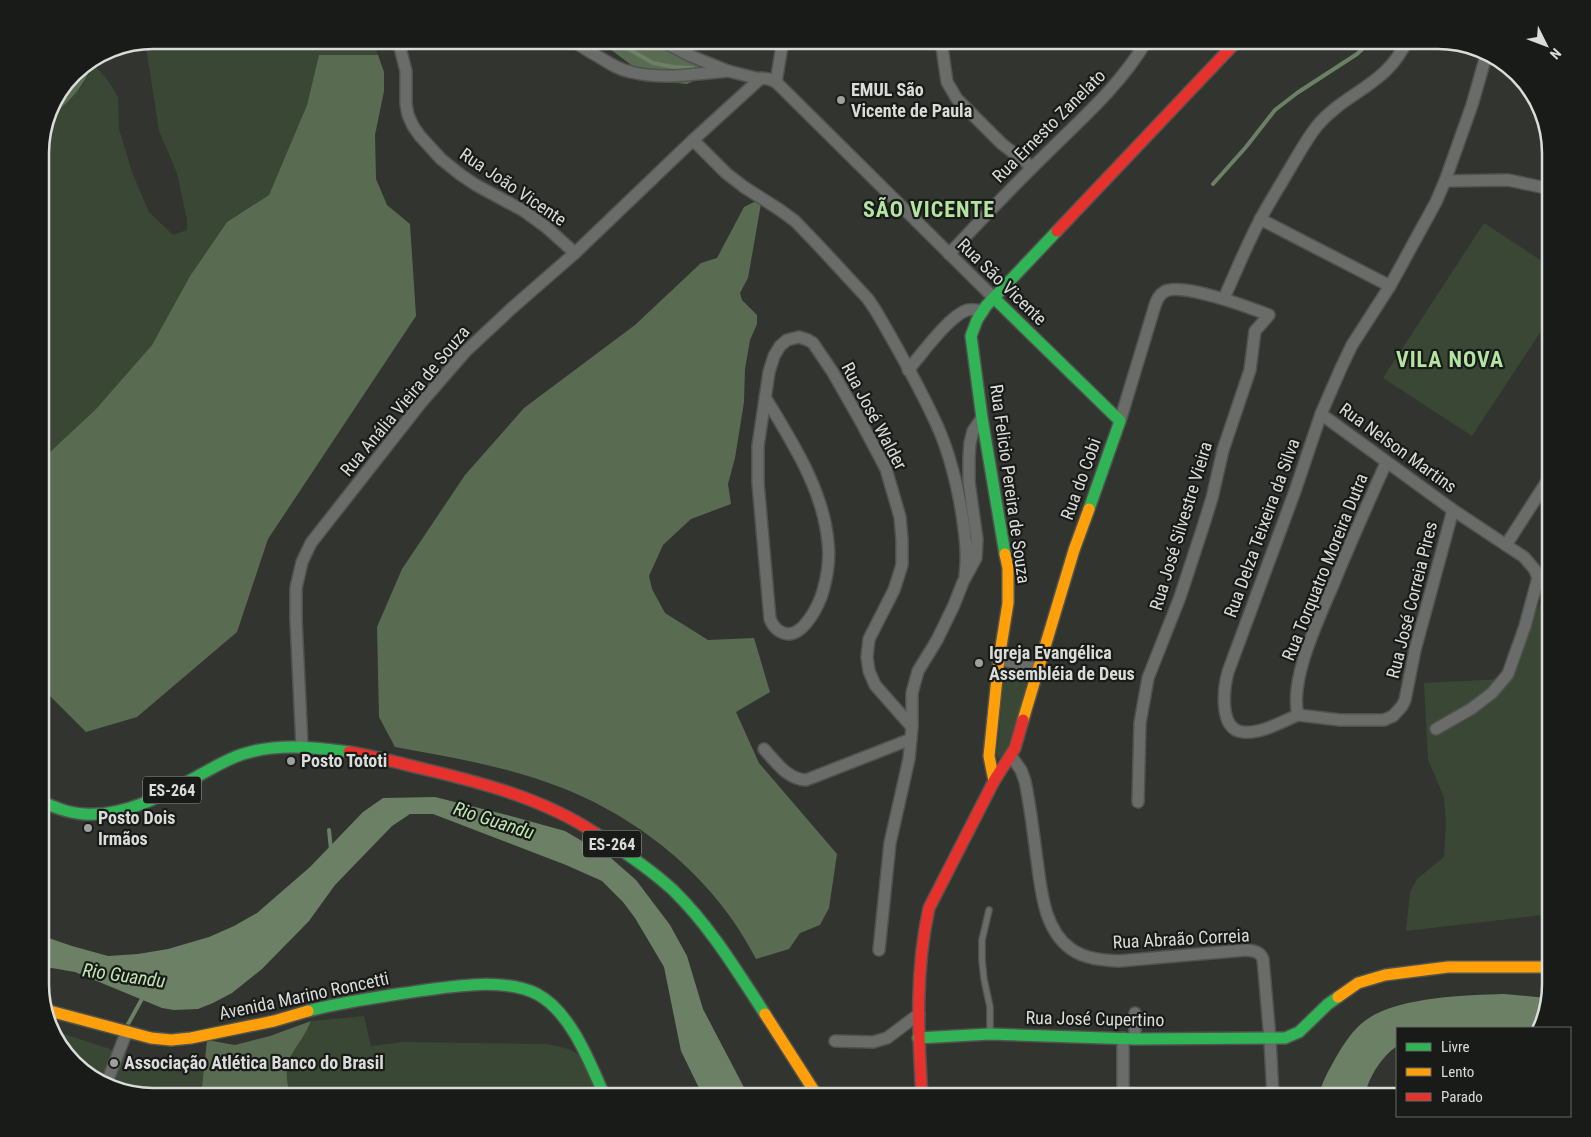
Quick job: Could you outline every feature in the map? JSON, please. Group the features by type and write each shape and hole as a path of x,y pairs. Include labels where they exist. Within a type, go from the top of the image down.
{"main road":[{"name":"Rua Felicio Pereira de Souza","path":"994,781 989,756 999,659 1008,604 1008,568 982,418 971,336 974,325 994,298 1229,49"},
{"name":"Rua São Vicente","path":"994,298 1120,421"},
{"name":"Rua do Cobi","path":"994,781 1011,756 1020,735 1074,550 1120,421"},
{"name":"ES-264","path":"49,806 84,815 114,813 141,806 214,767 244,754 266,748 302,746 395,761 474,780 545,806 574,820 603,838 657,877 684,901 713,935 812,1088"},
{"path":"921,1088 918,1038 921,948 924,929 929,908 994,781"},
{"name":"Rua José Cupertino","path":"918,1038 990,1034 1135,1039 1285,1038 1299,1032 1328,1004 1358,984 1384,975 1448,966 1542,967"},
{"name":"Avenida Marino Roncetti","path":"53,1012 151,1038 171,1040 191,1038 274,1020 334,1004 447,988 490,984 509,986 537,994 563,1017 586,1054 601,1088"}],"street":[{"name":"Rua João Vicente","path":"400,49 406,71 408,116 420,136 441,159 462,175 524,212 546,227 575,252"},
{"path":"584,49 606,62 630,72 644,75 728,72"},
{"path":"677,49 728,72 760,79 765,78 776,82 782,49"},
{"path":"942,49 947,82 956,99 1002,144 1032,167"},
{"name":"Rua Ernesto Zanelato","path":"949,254 1117,82 1129,69 1141,49"},
{"path":"1224,298 1260,219 1317,126 1340,105 1376,80 1391,66 1402,49"},
{"name":"Rua Delza Teixeira da Silva","path":"1298,715 1256,731 1242,732 1230,724 1226,713 1225,684 1321,414 1352,345 1390,286 1436,202 1445,181 1485,59"},
{"name":"Rua Anália Vieira de Souza","path":"302,746 296,588 302,562 311,543 420,404 466,351 760,79"},
{"name":"Rua São Vicente","path":"776,82 994,298"},
{"path":"693,140 738,182 795,221 868,299 876,311 936,423 950,465 964,525 967,549 965,577"},
{"path":"1445,181 1508,180 1542,187"},
{"path":"1260,219 1390,286"},
{"name":"Rua do Cobi","path":"1120,421 1153,312 1159,296 1164,291 1172,289 1224,298 1269,315"},
{"path":"908,370 955,318 970,309 983,311"},
{"name":"Rua José Silvestre Vieira","path":"1138,802 1140,724 1148,678 1180,597 1212,498 1222,450 1250,370 1256,331 1269,315"},
{"name":"Rua José Walder","path":"765,397 768,372 780,346 794,337 813,343 832,371 886,470 900,517 902,565 894,590 869,639 867,657 869,671 875,685 912,733"},
{"path":"765,397 815,489 825,520 829,544 822,593 807,623 796,632 785,634 777,630 770,619 758,482 758,446 765,397"},
{"name":"Rua Nelson Martins","path":"1321,414 1453,510"},
{"path":"879,950 890,843 909,759 912,733 912,693 918,671 945,624 965,577 974,563 978,550 969,482 970,443 973,431 982,418"},
{"name":"Rua Torquatro Moreira Dutra","path":"1298,715 1295,699 1297,686 1312,635 1352,538 1386,463"},
{"path":"1506,545 1542,489"},
{"name":"Rua José Correia Pires","path":"1298,715 1340,720 1384,720 1393,716 1402,706 1453,510 1524,557 1535,570 1538,578 1525,626 1508,674 1492,693 1471,709 1436,728"},
{"path":"999,659 1038,669"},
{"path":"764,749 786,772 793,777 806,780 912,733"},
{"name":"Rua Abraão Correia","path":"1011,756 1025,781 1046,911 1053,927 1071,948 1084,956 1119,962 1246,950 1258,953 1263,959 1270,1039"},
{"path":"1135,1013 1135,1039"},
{"path":"835,1041 873,1042 886,1038 919,1014"},
{"path":"108,1079 127,1031"},
{"path":"1123,1038 1123,1088"},
{"path":"1270,1039 1273,1088"}],"lane":[{"path":"989,910 982,940 982,960 990,1007 990,1034"}],"shaded area":[{"path":"146,49 376,49 378,55 319,56 307,105 269,195 227,222 190,276 152,345 96,409 49,453 49,146 54,119 59,108 82,86 91,69 96,66 109,82 118,97 119,129 132,172 149,212 173,235 187,230 187,220 177,173 159,131"},
{"path":"610,49 677,49 709,60 709,74 687,84 651,80"},
{"path":"319,55 378,55 384,72 384,91 375,135 376,179 387,205 410,224 416,316 268,539 237,632 137,717 86,732 49,695 49,453 96,409 152,345 190,276 227,222 269,195 307,105"},
{"path":"90,69 82,84 58,110 70,89"},
{"path":"762,198 748,278 740,293 742,300 757,315 757,324 750,340 745,369 744,402 735,458 728,484 731,504 691,519 663,545 649,576 652,589 665,613 708,640 754,638 770,692 736,712 759,763 837,854 829,908 820,925 800,933 789,949 756,959 739,929 694,874 640,829 610,811 579,795 528,776 471,762 395,747 379,717 377,627 402,569 465,475 524,408 635,325 701,263 717,258 744,207"},
{"path":"1484,223 1542,261 1542,330 1472,436 1383,378"},
{"path":"1542,599 1542,915 1406,931 1410,892 1417,879 1444,857 1446,823 1444,797 1428,760 1424,683 1504,679"},
{"path":"1010,672 1030,678 1011,745 999,759 997,756 1004,674"},
{"path":"364,1016 371,1046 403,1042 547,1044 569,1049 584,1058 597,1088 289,1088 288,1063 311,1021"},
{"path":"311,1021 288,1063 289,1088 202,1088 207,1040 235,1045 270,1036"},
{"name":"Associação Atlética Banco do Brasil","path":"62,1033 159,1065 230,1061 221,1088 146,1088 132,1086 107,1078 89,1067 66,1042"}],"water":[{"name":"Rio Guandu","path":"435,797 507,815 565,831 611,858 636,880 670,925 687,956 703,1009 744,1088 699,1088 698,1086 681,1051 664,967 635,918 623,902 602,881 566,865 433,814 410,814 392,826 335,885 309,921 262,969 232,993 198,1009 174,1010 162,1008 75,972 49,968 49,938 108,956 168,949 209,937 234,926 257,913 310,867 363,812 383,798"},
{"path":"1504,994 1541,997 1533,1027 1396,1027 1396,1047 1385,1056 1376,1068 1367,1088 1321,1088 1338,1054 1357,1028 1366,1020 1379,1012 1395,1006 1432,999"}],"waterway":[{"path":"629,49 653,63 693,68"},
{"path":"1213,184 1246,147 1275,110 1362,49"},
{"path":"329,830 331,850"},
{"name":"Rio Guandu","path":"127,1026 143,997"}],"traffic: fast":[{"path":"1005,554 982,418 971,336 977,320 986,306 1057,231"},
{"path":"994,298 1120,421 1089,509"},
{"path":"49,804 84,814 114,812 157,797 226,761 256,751 269,748 296,747 349,752"},
{"path":"595,833 654,874 673,890 722,949 765,1014"},
{"path":"308,1011 352,1001 449,987 487,984 522,988 537,994 560,1013 586,1054 601,1088"},
{"path":"918,1038 990,1034 1135,1039 1285,1038 1299,1032 1338,997"}],"traffic: slow":[{"path":"1023,720 1074,550 1089,509"},
{"path":"994,781 989,756 999,659 1008,603 1008,568 1005,554"},
{"path":"1338,997 1358,983 1385,975 1448,967 1542,967"},
{"path":"53,1012 151,1038 171,1040 191,1038 274,1021 308,1011"},
{"path":"765,1014 812,1088"}],"traffic: jam":[{"path":"1057,231 1229,49"},
{"path":"921,1088 919,1002 921,955 929,908 994,781 1015,748 1023,720"},
{"path":"349,752 491,786 555,811 595,833"}],"place":[{"name":"EMUL São Vicente de Paula","path":"841,100"},
{"name":"Igreja Evangélica Assembléia de Deus","path":"979,663"},
{"name":"Posto Tototi","path":"291,761"},
{"name":"Posto Dois Irmãos","path":"88,828"},
{"name":"Associação Atlética Banco do Brasil","path":"114,1063"}],"district":[{"name":"SÃO VICENTE","path":"929,209"},
{"name":"VILA NOVA","path":"1450,359"}]}
